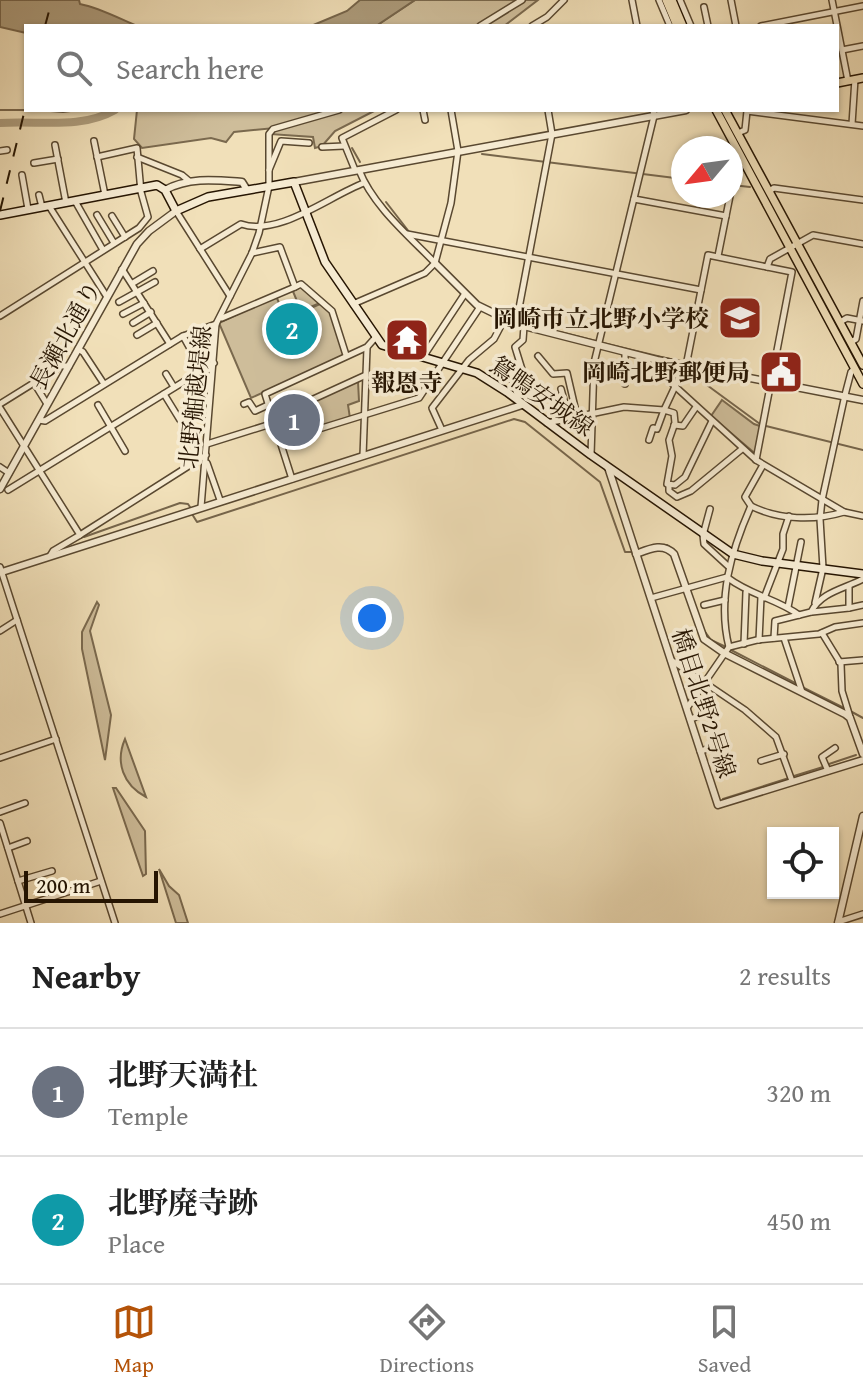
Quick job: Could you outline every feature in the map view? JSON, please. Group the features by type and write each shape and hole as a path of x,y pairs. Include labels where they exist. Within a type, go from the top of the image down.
{"main road":[{"path":"666,0 679,24"},
{"path":"717,112 730,136"},
{"path":"726,112 769,191 863,384"},
{"path":"743,161 863,365"},
{"path":"0,215 157,185 165,190 176,211 208,197 294,182 319,252 375,338"},
{"name":"鴛鴨安城線","path":"375,338 393,350 477,373 733,554 863,576"}],"street":[{"path":"483,24 522,0"},
{"path":"536,24 564,0"},
{"path":"632,0 637,24"},
{"path":"666,0 670,24"},
{"path":"680,0 690,24"},
{"path":"731,0 736,24"},
{"path":"833,0 837,24"},
{"path":"771,24 863,6"},
{"path":"704,7 708,24"},
{"path":"839,33 842,50 855,79 852,124"},
{"path":"842,50 863,46"},
{"name":"北野舳越堤線","path":"201,507 218,322 252,253 261,226 269,186 269,134 273,129 332,112"},
{"path":"392,112 342,138 344,146 364,183 407,234 464,295 480,307 504,320 625,353 863,400"},
{"path":"423,112 425,120"},
{"path":"353,304 425,273 435,263 451,203 458,151 451,112"},
{"path":"115,923 17,620 2,584 1,569 292,479 521,403 512,379 524,376 515,347 523,340 520,325 528,257 552,134 548,112"},
{"path":"738,133 745,130 747,112"},
{"path":"755,112 863,126"},
{"path":"294,182 653,113 594,363 591,455"},
{"path":"94,141 105,195"},
{"path":"269,171 279,142 309,143"},
{"path":"55,145 70,202 103,250"},
{"path":"322,147 344,146"},
{"path":"0,316 144,224 148,217 141,189 137,148 97,157"},
{"path":"0,151 7,150"},
{"path":"137,157 182,175 189,181"},
{"path":"34,163 58,159"},
{"path":"22,175 28,210"},
{"path":"165,190 189,181 242,182 247,190"},
{"path":"200,249 241,224 261,226 305,213 364,183"},
{"path":"769,191 774,188 863,200"},
{"path":"47,207 49,194"},
{"path":"39,195 107,297"},
{"path":"634,199 726,216"},
{"path":"718,256 728,208"},
{"path":"176,211 231,296"},
{"name":"長瀬北通り","path":"0,489 122,269 141,240 176,211"},
{"path":"97,215 114,243"},
{"path":"112,216 125,237"},
{"path":"407,234 701,290"},
{"path":"767,267 770,259 813,235 863,244"},
{"path":"258,237 272,249"},
{"path":"252,253 280,247 295,287"},
{"path":"649,440 685,366 708,255 718,256 792,272 756,460"},
{"path":"122,269 170,344"},
{"path":"133,283 153,271"},
{"path":"119,302 155,282"},
{"path":"39,420 47,420 183,336 301,284 332,311 346,355"},
{"path":"422,358 464,295"},
{"path":"851,342 856,339 863,301"},
{"path":"123,314 144,303"},
{"path":"280,441 419,398 480,307"},
{"path":"133,323 151,312"},
{"path":"840,322 847,318 861,321"},
{"path":"442,430 432,408 463,368 494,339 504,320"},
{"path":"137,335 157,323"},
{"path":"183,336 202,370"},
{"path":"292,479 265,394 367,347 375,338"},
{"path":"363,456 367,347"},
{"path":"78,349 104,384"},
{"path":"625,353 625,384"},
{"path":"153,354 158,363"},
{"path":"538,356 553,374 567,373 577,416"},
{"path":"657,360 656,369 756,460 844,512 863,516"},
{"path":"8,490 214,363"},
{"path":"69,366 61,366 0,406 80,535"},
{"path":"811,612 823,568 822,500 854,369"},
{"path":"166,374 174,387"},
{"path":"207,444 273,420 366,375"},
{"path":"34,383 47,404"},
{"path":"561,389 569,418"},
{"path":"164,394 180,420"},
{"path":"244,404 249,402 255,411 268,405"},
{"path":"98,405 125,451"},
{"path":"547,423 624,407 674,413 669,440 672,456 666,477 669,491 677,497 691,491 742,449"},
{"path":"674,425 683,426 696,407"},
{"path":"669,484 675,485 685,477 712,421"},
{"path":"688,448 698,451"},
{"path":"50,556 53,551 206,458 220,500"},
{"path":"763,465 745,497 751,506 789,516 820,519 844,512"},
{"path":"0,467 9,473"},
{"name":"橋目北野2号線","path":"608,467 718,805 863,757"},
{"path":"727,650 723,620 727,577 751,506"},
{"path":"710,509 703,535 704,544 729,567"},
{"path":"759,640 762,597 783,549 783,534 789,516"},
{"path":"788,607 801,542"},
{"path":"636,554 661,547 669,548 674,554 704,639 850,718"},
{"path":"815,603 832,592 849,587 863,576"},
{"path":"651,598 727,577"},
{"path":"727,577 746,592 788,607 799,615"},
{"path":"849,587 849,608"},
{"path":"744,644 746,592"},
{"path":"704,605 725,600"},
{"path":"774,638 775,621 811,612 863,605"},
{"path":"0,631 17,620"},
{"path":"686,708 727,650 759,640 822,633 835,627 863,623"},
{"path":"822,633 839,662 842,691 863,757"},
{"path":"784,638 802,692"},
{"path":"671,660 745,710 776,737 792,781"},
{"path":"839,662 863,660"},
{"path":"690,719 710,713"},
{"path":"0,758 56,739"},
{"path":"700,751 723,745"},
{"path":"828,771 822,757 832,747"},
{"path":"761,761 784,754"},
{"path":"0,812 25,803"},
{"path":"838,923 863,816"},
{"path":"0,823 31,923"},
{"path":"8,848 27,841"},
{"path":"18,881 52,871"},
{"path":"0,914 101,881"},
{"path":"838,923 863,914"}],"shaded area":[{"path":"0,0 79,0 80,4 132,24 24,24 24,33 0,27"},
{"path":"360,0 415,0 379,24 316,24 347,11"},
{"path":"415,0 538,0 507,24 379,24"},
{"path":"137,112 372,112 335,131 322,146 315,148 313,137 269,134 275,128 234,132 226,142 211,138 142,148 134,139"},
{"path":"301,285 320,303 301,311 292,289"},
{"path":"276,296 286,319 320,304 330,312 344,356 251,398 219,323"},
{"path":"358,381 359,401 348,405 350,418 281,440 274,419"},
{"path":"722,400 754,424 763,427 758,456 711,416"},
{"path":"97,602 99,605 90,631 111,715 105,760 82,649 82,632"},
{"path":"125,739 146,797 132,786 123,772 121,756"},
{"path":"113,788 116,788 145,831 146,874 143,876"},
{"path":"159,869 169,886 179,895 188,923 176,923"}],"waterway":[{"path":"0,110 24,110"},
{"path":"0,123 73,122 111,112"},
{"path":"352,148 360,162"},
{"path":"482,154 671,178"},
{"path":"743,186 750,187"},
{"path":"386,202 410,233"},
{"path":"560,332 596,341"},
{"path":"603,343 674,360"},
{"path":"685,369 760,424"},
{"path":"192,514 197,522 514,419 525,422 600,482 625,552 631,552"},
{"path":"766,426 863,450"},
{"path":"84,537 180,503 190,507"},
{"path":"657,545 667,545 675,552"},
{"path":"703,629 711,640 726,647"},
{"path":"731,650 797,684"},
{"path":"802,687 846,709"},
{"path":"852,712 863,718"},
{"path":"829,764 856,755"},
{"path":"794,776 823,767"},
{"path":"723,799 789,778"}],"railway":[{"path":"46,24 52,0"},
{"path":"0,211 24,112"}],"place":[{"name":"岡崎市立北野小学校","path":"740,318"},
{"name":"北野廃寺跡","path":"292,329"},
{"name":"報恩寺","path":"407,340"},
{"name":"岡崎北野郵便局","path":"781,372"},
{"name":"北野天満社","path":"294,420"}]}
